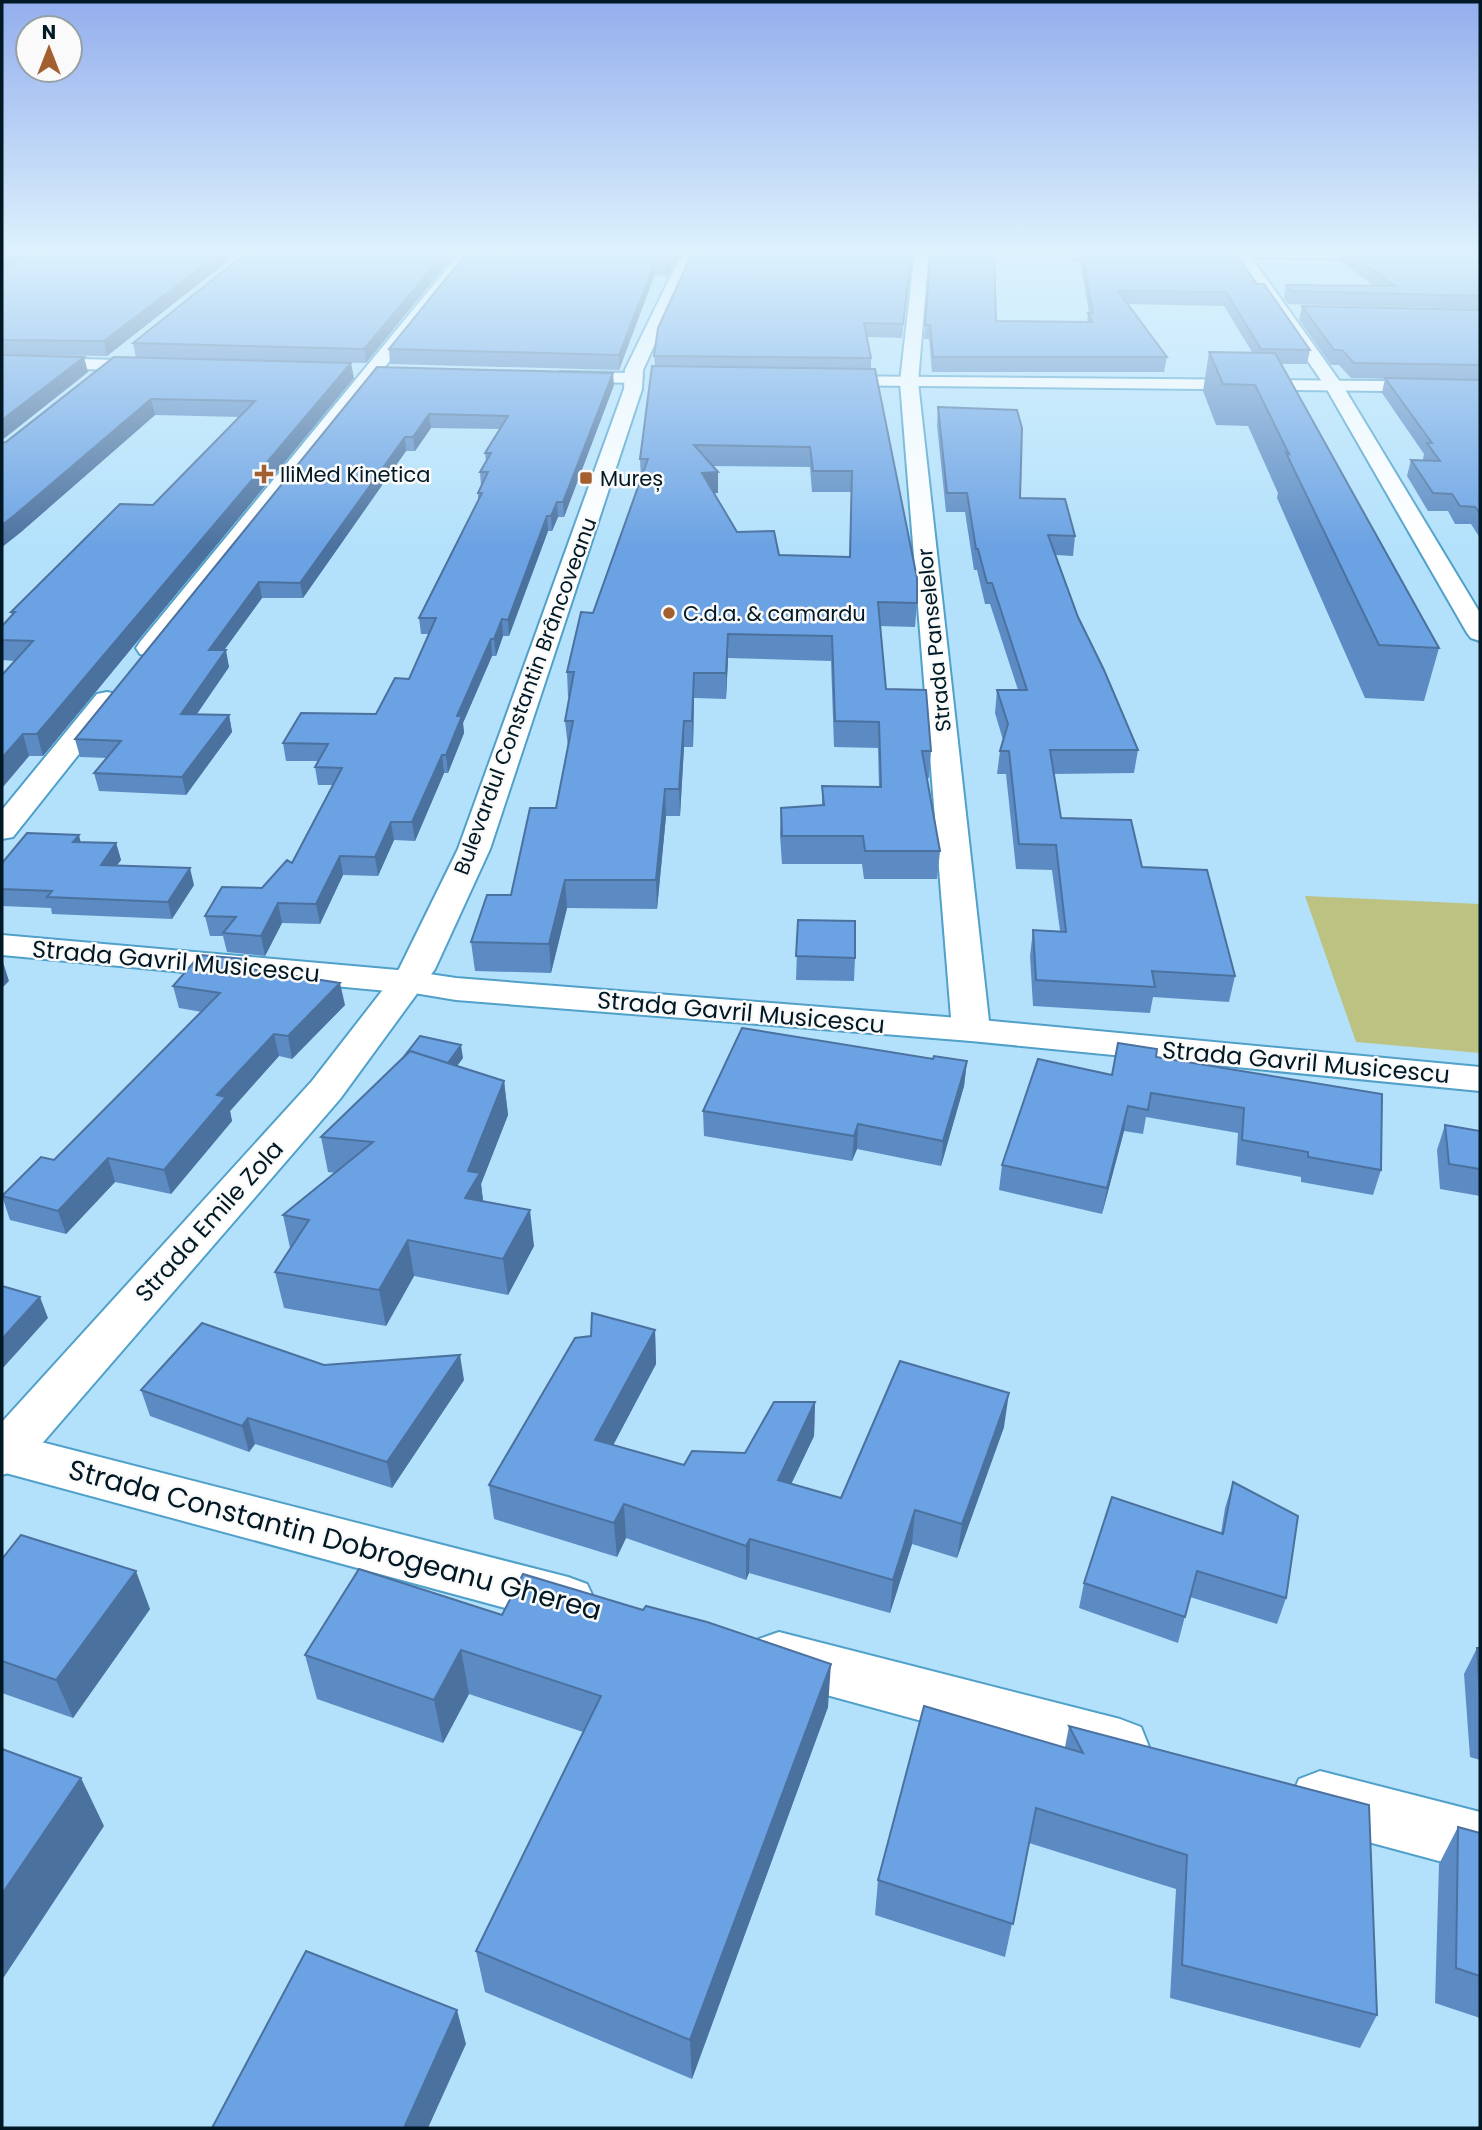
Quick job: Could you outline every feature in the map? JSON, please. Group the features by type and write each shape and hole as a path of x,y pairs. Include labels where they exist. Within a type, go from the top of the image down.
{"street":[{"path":"2,830 391,348"},
{"name":"Bulevardul Constantin Brâncoveanu","path":"409,982 447,911 474,849 633,389 645,379 634,370 644,348"},
{"name":"Strada Panselelor","path":"912,348 909,382 971,1030"},
{"path":"1307,348 1334,386 1480,633"},
{"path":"90,382 132,349"},
{"path":"2,362 169,366"},
{"path":"345,371 399,373"},
{"path":"547,376 645,379"},
{"path":"803,381 1480,387"},
{"name":"Strada Gavril Musicescu","path":"2,945 409,982 456,989 971,1030 1480,1079"},
{"name":"Strada Emile Zola","path":"3,1453 326,1090 409,982"},
{"name":"Strada Constantin Dobrogeanu Gherea","path":"3,1453 621,1615"},
{"path":"729,1644 1172,1760"},
{"path":"1279,1789 1480,1842"}],"green space":[{"path":"1305,896 1480,904 1480,1053 1356,1042"}],"building":[{"path":"389,348 622,348 619,355"},
{"path":"655,348 869,348 871,358 654,356"},
{"path":"932,348 1161,348 1167,357 933,357"},
{"path":"1309,348 1310,350 1261,349"},
{"path":"1480,348 1480,365 1354,363 1342,350 1334,350"},
{"path":"1209,352 1275,353 1439,648 1379,645 1255,385 1223,384"},
{"path":"2,355 84,357 2,420"},
{"path":"114,357 351,363 37,734 23,734 2,758 2,675 33,641 2,640 2,626 15,612 11,612 120,504 153,505 255,401 151,399 2,525 2,443"},
{"path":"652,366 875,369 917,578 917,603 878,602 886,689 926,690 931,751 922,751 940,851 865,851 863,836 782,836 781,808 824,805 822,786 881,787 879,722 835,721 832,636 728,634 726,673 694,673 692,721 684,721 679,789 665,789 656,880 565,880 549,944 471,942 487,895 511,895 530,808 556,808 573,721 565,721 574,672 567,672 581,612 593,613 648,459 640,459","holes":["694,445 810,447 813,471 852,471 850,557 779,555 774,531 737,532 702,473 718,472"]},
{"path":"377,367 613,373 563,502 557,502 551,516 547,516 508,620 502,619 494,639 491,639 457,716 462,716 446,755 442,755 412,822 391,822 375,857 340,856 316,904 278,903 261,936 223,933 236,917 205,916 222,887 262,888 287,860 292,863 342,768 315,767 328,744 283,743 301,713 376,714 395,678 409,679 436,618 419,618 482,493 478,493 488,472 480,472 491,453 485,453 508,416 429,414 413,437 405,437 300,583 259,582 209,650 226,650 181,714 229,715 182,777 94,773 121,741 75,739"},
{"path":"1385,378 1480,380 1480,513 1475,507 1460,506 1452,494 1433,493 1411,460 1440,461 1427,443 1432,443"},
{"path":"938,407 1017,410 1022,428 1020,498 1065,499 1075,536 1048,535 1078,617 1138,750 1050,750 1061,818 1131,820 1142,867 1207,870 1235,976 1152,971 1155,987 1036,980 1033,930 1066,932 1056,845 1019,844 1009,751 1000,751 1008,724 997,690 1027,690 992,583 987,583 976,549 967,493 947,493"},
{"path":"27,833 79,835 73,842 116,843 101,865 190,868 168,902 47,897 52,891 2,889 2,863"},
{"path":"798,920 855,921 855,958 796,956"},
{"path":"200,955 247,959 239,974 245,968 340,983 288,1036 274,1034 217,1095 226,1097 164,1170 108,1158 58,1211 2,1196 41,1157 54,1160 220,993 173,986"},
{"path":"742,1028 933,1059 934,1056 967,1061 943,1141 858,1124 854,1136 703,1111"},
{"path":"420,1036 461,1045 448,1063 410,1051 402,1059"},
{"path":"1118,1043 1157,1049 1156,1057 1382,1094 1381,1170 1308,1157 1308,1152 1242,1140 1244,1108 1151,1093 1148,1110 1128,1106 1107,1188 1002,1165 1038,1059 1112,1075"},
{"path":"410,1051 504,1081 468,1171 480,1173 465,1198 530,1210 503,1259 408,1240 379,1290 275,1272 309,1220 283,1215 373,1142 321,1137"},
{"path":"1445,1125 1480,1131 1480,1169 1449,1164"},
{"path":"2,1286 40,1297 2,1339"},
{"path":"592,1313 655,1330 595,1440 684,1465 692,1451 745,1453 774,1402 815,1402 778,1480 841,1498 900,1361 1009,1393 962,1524 915,1510 893,1580 750,1539 746,1546 624,1504 614,1523 489,1485 575,1338 591,1336"},
{"path":"202,1323 324,1365 460,1355 387,1462 248,1418 242,1426 141,1390"},
{"path":"1233,1482 1298,1516 1286,1598 1197,1571 1185,1617 1084,1583 1112,1497 1223,1534"},
{"path":"21,1535 136,1571 56,1680 2,1661 2,1559"},
{"path":"359,1569 502,1615 523,1574 643,1610 646,1606 707,1622 831,1664 690,2040 476,1951 601,1696 461,1650 434,1700 305,1655"},
{"path":"1477,1648 1480,1648 1480,1696"},
{"path":"924,1706 1083,1753 1069,1726 1369,1805 1377,2015 1182,1965 1187,1855 1036,1808 1013,1924 878,1880"},
{"path":"2,1749 81,1778 2,1894"},
{"path":"1458,1827 1480,1833 1480,1976 1456,1968"},
{"path":"306,1951 457,2010 404,2128 212,2128"}],"place":[{"name":"IliMed Kinetica","path":"264,474"},
{"name":"Mureș","path":"586,478"},
{"name":"C.d.a. & camardu","path":"669,613"}]}
